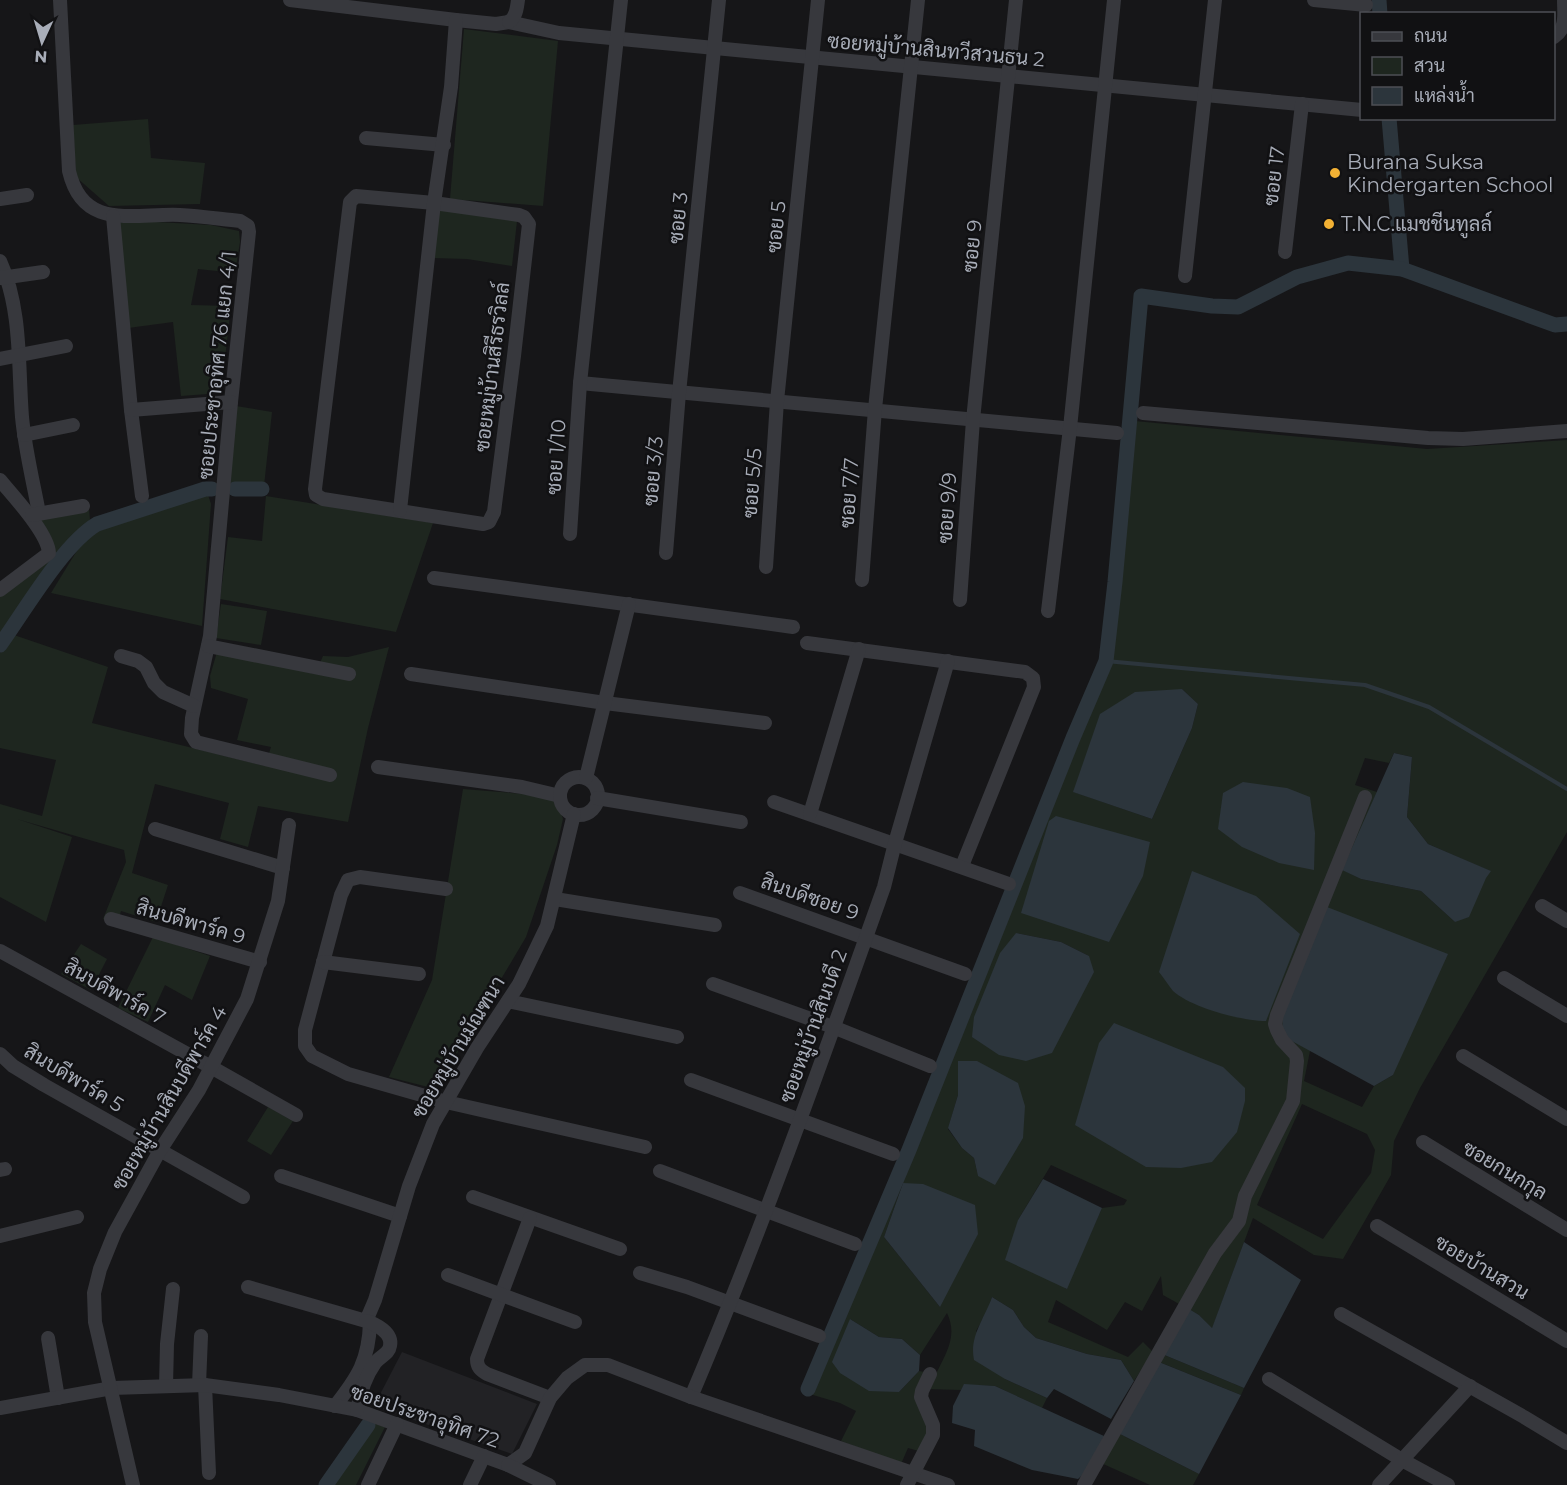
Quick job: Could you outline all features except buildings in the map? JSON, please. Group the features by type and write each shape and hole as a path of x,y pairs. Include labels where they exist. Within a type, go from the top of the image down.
{"street":[{"name":"ซอยประชาอุทิศ 76 แยก 4/1","path":"60,0 69,171 72,186 77,195 99,212 113,216 180,215 240,221 248,226 250,238 231,402 210,636 194,706 191,734 196,742 330,775"},
{"name":"ซอยหมู่บ้านสินทวีสวนธน 2","path":"290,0 384,6 456,20 496,24 508,22 559,33 1360,110"},
{"path":"508,22 514,17 518,0"},
{"name":"ซอย 1/10","path":"570,534 580,383 621,0"},
{"name":"ซอย 3","path":"680,393 719,0"},
{"name":"ซอย 5","path":"777,401 818,0"},
{"name":"ซอย 7/7","path":"862,580 875,409 918,0"},
{"name":"ซอย 9","path":"973,420 1016,0"},
{"path":"1048,611 1070,428 1114,0"},
{"path":"1185,276 1215,0"},
{"path":"1314,0 1366,5"},
{"path":"1555,36 1562,31 1564,24 1564,0"},
{"path":"400,510 434,203 451,87 456,20"},
{"name":"ซอย 17","path":"1285,252 1302,104"},
{"path":"366,138 444,145"},
{"path":"0,199 27,195"},
{"name":"ซอยหมู่บ้านสิรีธรวิลล์","path":"356,196 360,196 434,203 519,215 529,224 494,512 489,522 483,524 400,510 323,499 316,495 315,489 351,202 356,196"},
{"path":"113,216 131,410 142,496"},
{"path":"0,261 20,356 24,435 34,514 49,546 49,553 0,590"},
{"path":"4,278 43,272"},
{"path":"0,359 66,346"},
{"path":"580,383 1117,433"},
{"name":"ซอย 3/3","path":"666,553 680,393"},
{"name":"ซอย 5/5","path":"766,567 777,401"},
{"path":"131,410 231,402"},
{"path":"1143,413 1428,438 1463,439 1567,431"},
{"name":"ซอย 9/9","path":"960,600 973,420"},
{"path":"24,435 73,425"},
{"path":"0,481 34,514"},
{"path":"34,514 83,506"},
{"path":"435,578 794,627"},
{"path":"586,778 629,604"},
{"path":"807,643 1025,672 1034,678 1034,687 962,866"},
{"path":"208,646 349,674"},
{"path":"810,814 859,649"},
{"path":"121,656 138,661 146,668 154,683 163,692 194,706"},
{"name":"ซอยหมู่บ้านสินบดี 2","path":"691,1397 766,1211 885,886 895,843 948,661"},
{"path":"411,674 605,703 765,723"},
{"path":"378,767 522,787 560,796"},
{"path":"574,777 586,778 595,786 597,798 592,809 581,814 574,814 564,807 560,796 568,780 574,777"},
{"path":"1084,1485 1215,1253 1239,1221 1245,1196 1293,1101 1298,1061 1296,1055 1281,1040 1275,1024 1277,1015 1365,796"},
{"path":"597,798 741,822"},
{"path":"774,802 1009,884"},
{"name":"ซอยหมู่บ้านมัณฑนา","path":"335,1406 354,1382 364,1360 369,1345 368,1322 400,1216 433,1124 477,1048 519,984 547,926 574,814"},
{"name":"ซอยหมู่บ้านสินบดีพาร์ค 4","path":"134,1485 95,1322 94,1293 100,1269 115,1232 159,1152 199,1090 247,999 278,901 290,825"},
{"path":"155,829 283,868"},
{"path":"446,889 360,877 348,879 341,895 305,1030 304,1046 312,1056 348,1074 446,1102 645,1147"},
{"name":"สินบดีซอย 9","path":"740,893 965,974"},
{"path":"555,899 715,925"},
{"path":"1542,906 1567,921"},
{"name":"สินบดีพาร์ค 9","path":"111,919 260,962"},
{"name":"สินบดีพาร์ค 7","path":"0,951 296,1115"},
{"path":"323,962 419,974"},
{"path":"1504,978 1567,1016"},
{"path":"714,984 833,1027 930,1066"},
{"path":"508,1001 677,1037"},
{"name":"สินบดีพาร์ค 5","path":"0,1054 13,1066 44,1085 159,1152 243,1197"},
{"path":"1463,1056 1567,1119"},
{"path":"691,1080 893,1154"},
{"name":"ซอยกนกกุล","path":"1423,1142 1567,1230"},
{"path":"660,1171 855,1244"},
{"path":"281,1176 400,1216"},
{"path":"473,1197 620,1250"},
{"path":"0,1236 78,1217"},
{"path":"531,1218 477,1359 477,1365 487,1374 550,1398"},
{"name":"ซอยบ้านสวน","path":"1377,1226 1567,1341"},
{"path":"640,1273 687,1287 730,1305 819,1336"},
{"path":"448,1275 575,1322"},
{"path":"248,1287 376,1324 387,1334 390,1347 387,1353 376,1362 360,1393 357,1410"},
{"path":"166,1386 166,1344 173,1289"},
{"path":"1341,1314 1567,1443"},
{"path":"201,1336 202,1385 209,1473"},
{"path":"48,1338 58,1398"},
{"name":"ซอยประชาอุทิศ 72","path":"0,1408 112,1388 202,1385 279,1395 357,1410 508,1465 525,1452 550,1398 567,1378 585,1365 608,1365 910,1480 948,1485"},
{"path":"910,1480 933,1434 933,1425 921,1397 930,1374"},
{"path":"1269,1379 1402,1460 1448,1485"},
{"path":"1379,1485 1470,1386"},
{"path":"368,1485 397,1424"},
{"path":"470,1485 484,1456"},
{"path":"508,1465 549,1485"}],"shaded area":[{"path":"402,1352 537,1404 512,1454 374,1406"}],"green space":[{"path":"464,29 558,41 543,206 450,199"},
{"path":"148,119 151,158 205,163 200,204 109,206 76,177 73,125"},
{"path":"438,209 517,221 512,266 467,259 433,258"},
{"path":"121,220 211,225 239,231 240,242 235,273 198,269 191,305 231,306 221,393 181,396 173,322 128,328 117,227"},
{"path":"236,406 272,412 264,486 229,483"},
{"path":"1135,421 1427,449 1567,440 1567,832 1420,1088 1394,1141 1391,1175 1343,1259 1314,1255 1253,1218 1212,1329 1199,1315 1163,1295 1161,1276 1142,1311 1125,1302 1107,1330 1056,1300 1048,1322 1128,1357 1143,1342 1153,1352 1134,1381 1121,1360 1087,1354 1036,1338 1024,1327 1013,1310 992,1297 988,1310 976,1331 1005,1379 1047,1398 1042,1408 995,1386 964,1385 961,1390 926,1389 929,1454 908,1448 901,1464 841,1441 856,1411 840,1403 803,1392 939,1063 1102,651 1113,652","holes":["1182,689 1198,704 1192,728 1152,819 1074,792","1394,753 1412,757 1407,817 1428,844 1490,871 1455,922 1421,891 1361,879 1343,870 1377,792 1355,785 1365,758 1389,763","1016,933 1061,942 1089,956","1310,1051 1393,1075 1374,1086 1362,1107 1304,1081","958,1061 978,1176 974,1158 962,1148 948,1129 958,1095","1302,1104 1367,1134 1375,1150 1371,1173 1323,1239 1257,1205","1051,1165 1127,1200 1124,1205 1102,1208 1066,1289 1018,1220","903,1183 940,1307 884,1237","947,1313 950,1321 951,1337 947,1352 936,1374 919,1371 899,1392 850,1319 879,1337 902,1339 920,1355"]},
{"path":"208,495 211,504 202,626 51,593 86,536 100,527"},
{"path":"266,496 433,523 396,632 220,599 228,537 262,541"},
{"path":"89,509 90,520 63,550 0,639 0,594 45,562 39,520"},
{"path":"221,604 267,611 261,645 216,638"},
{"path":"14,635 108,667 92,723 265,766 271,747 237,740 248,699 211,688 210,676 217,652 315,674 323,656 348,657 389,647 368,728 348,822 258,806 248,847 220,839 229,803 155,784 132,873 168,885 156,922 121,911 117,926 103,919 126,862 124,850 17,819 72,837 46,922 0,897 0,804 42,816 56,760 0,748 0,653"},
{"path":"463,789 536,795 552,799 563,819 557,845 526,937 449,1067 432,1088 389,1077 432,980"},
{"path":"153,937 210,956 192,1000 165,985 148,1022 118,1008"},
{"path":"81,944 107,959 91,990 61,974"},
{"path":"268,1107 293,1121 271,1155 247,1141"},
{"path":"1162,1354 1244,1388 1241,1395 1159,1362"},
{"path":"368,1421 385,1427 356,1485 328,1485"},
{"path":"1118,1433 1199,1474 1193,1485 1150,1485 1101,1463"}],"water":[{"path":"1182,689 1198,704 1192,728 1152,819 1073,792 1100,714 1135,692"},
{"path":"1394,753 1412,757 1407,817 1428,844 1491,871 1469,917 1455,922 1421,891 1361,879 1342,870"},
{"path":"1243,782 1287,788 1310,797 1315,833 1314,870 1279,863 1242,847 1218,829 1223,793"},
{"path":"1056,816 1150,842 1143,876 1109,942 1021,913 1049,821"},
{"path":"1192,871 1256,896 1300,934 1266,1021 1231,1016 1192,1003 1173,991 1159,972"},
{"path":"1327,907 1448,954 1393,1075 1374,1086 1290,1040 1283,1030 1282,1017"},
{"path":"1016,933 1061,942 1089,956 1094,972 1052,1053 1026,1061 999,1055 972,1037 974,1017 1000,953"},
{"path":"1114,1023 1223,1067 1245,1088 1245,1101 1237,1132 1212,1162 1181,1168 1146,1167 1075,1125 1099,1043"},
{"path":"958,1061 977,1061 1018,1083 1025,1106 1023,1138 995,1185 978,1176 974,1158 962,1148 948,1128 958,1095"},
{"path":"1043,1179 1102,1208 1067,1289 1005,1260 1018,1220"},
{"path":"903,1183 923,1184 975,1205 978,1234 940,1307 884,1237"},
{"path":"1244,1242 1301,1280 1244,1388 1162,1354 1189,1309 1212,1328"},
{"path":"992,1297 1013,1310 1024,1327 1036,1338 1087,1354 1121,1360 1134,1381 1111,1419 1054,1389 1047,1398 1005,1379 974,1360 976,1335"},
{"path":"850,1319 879,1337 902,1339 920,1355 919,1371 899,1392 869,1391 840,1373 832,1362"},
{"path":"1159,1362 1241,1395 1199,1474 1118,1433"},
{"path":"964,1384 995,1386 1104,1436 1087,1471 1078,1479 1032,1470 974,1446 975,1430 952,1423 953,1406"}],"waterway":[{"path":"1379,0 1380,12"},
{"path":"1389,120 1402,269"},
{"path":"808,1389 909,1150 1073,738 1106,661 1141,296 1212,306 1238,307 1297,277 1348,263 1402,269 1555,325 1567,324"},
{"path":"0,645 58,562 84,534 97,524 205,489 212,489"},
{"path":"235,489 262,489"},
{"path":"1106,661 1365,685 1429,707 1567,789"},
{"path":"326,1485 368,1425"}],"place":[{"name":"Burana Suksa Kindergarten School","path":"1335,173"},
{"name":"T.N.C.แมชชีนทูลล์","path":"1329,224"}]}
